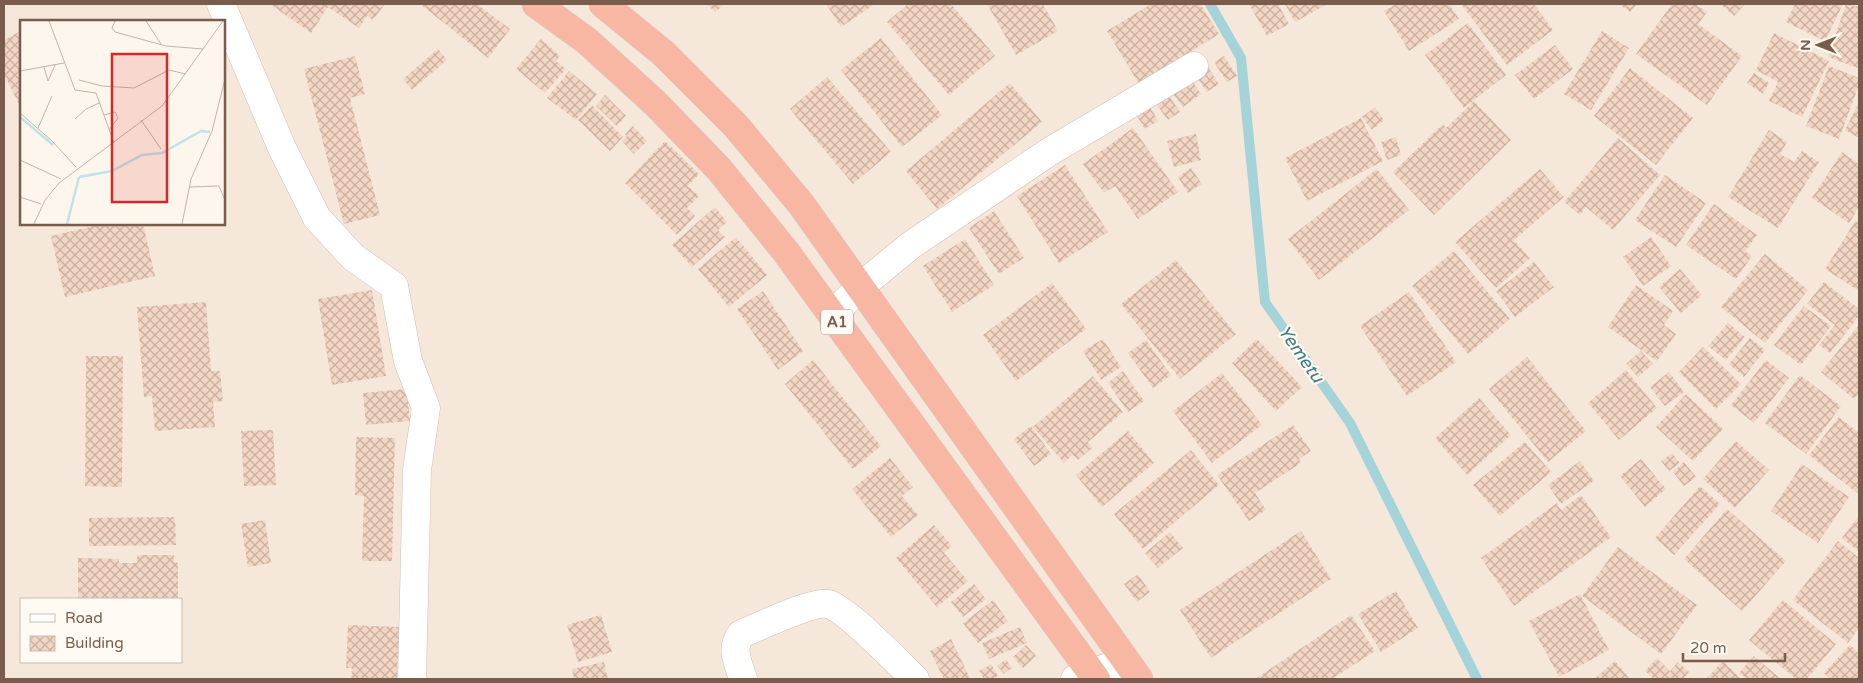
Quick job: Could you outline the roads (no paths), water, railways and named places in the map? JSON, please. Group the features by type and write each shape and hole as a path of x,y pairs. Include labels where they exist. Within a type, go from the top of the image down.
{"highway":[{"name":"A1","path":"536,4 587,41 648,96 719,169 786,252 832,315 1087,677"},
{"name":"A1","path":"603,4 663,53 736,126 801,204 1132,670"}],"street":[{"path":"221,4 282,148 317,218 353,257 394,286 408,361 426,408 417,470 412,679"},
{"path":"832,315 860,287 911,245 1049,152 1194,66"},
{"path":"743,679 736,657 735,643 741,634 810,606 827,604 843,611 915,679"},
{"path":"1087,677 1132,670"}],"waterway":[{"name":"Yemetu","path":"1210,4 1241,58 1265,302 1350,423 1477,679"}]}
